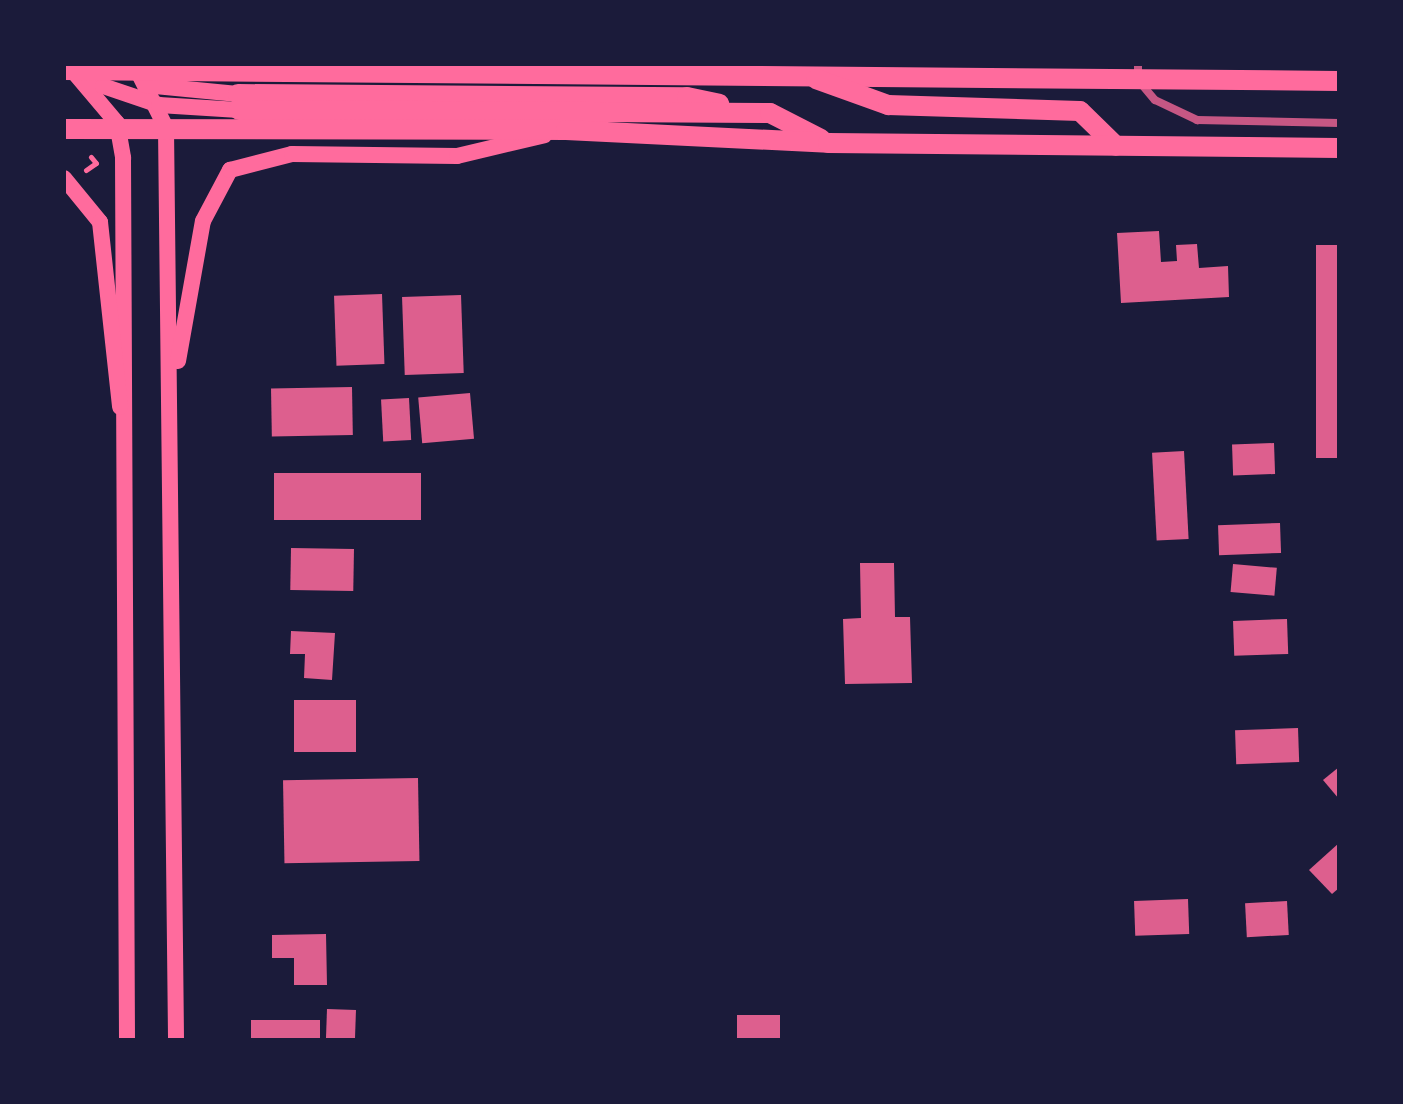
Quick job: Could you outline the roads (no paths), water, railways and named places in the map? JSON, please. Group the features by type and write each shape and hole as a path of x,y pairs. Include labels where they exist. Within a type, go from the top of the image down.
{"main road":[{"path":"136,66 151,87 166,128 172,404 176,1040"},
{"path":"82,67 797,73 1175,72 1339,81"},
{"path":"82,67 151,87 238,102"},
{"path":"82,67 103,86 159,105 238,102 758,113 828,143"},
{"path":"82,67 121,129 130,464 127,1040"},
{"path":"797,73 888,105 1080,111 1116,146"},
{"path":"64,129 566,130 828,143 1339,148"},
{"path":"172,404 193,256 230,170 292,154 457,156 566,130"},
{"path":"64,178 100,222 130,464"}],"street":[{"path":"1138,72 1155,100 1197,120 1339,123"}]}
